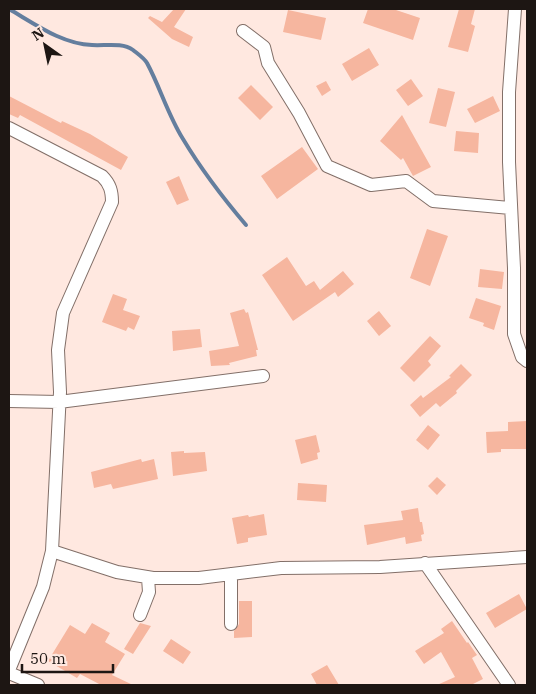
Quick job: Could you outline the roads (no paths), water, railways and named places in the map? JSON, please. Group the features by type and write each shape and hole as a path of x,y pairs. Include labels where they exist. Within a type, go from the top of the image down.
{"street":[{"path":"515,9 509,92 514,334 522,357 527,361"},
{"path":"243,31 264,47 268,62 327,166 371,186 406,181 433,201 511,208"},
{"path":"9,128 102,176 112,190 112,202 63,313 58,350 60,392 52,551 43,587 9,672 38,685"},
{"path":"9,401 59,402 263,376"},
{"path":"52,551 117,572 148,578 199,578 281,568 380,567 527,557"},
{"path":"425,563 509,685"},
{"path":"231,574 231,624"},
{"path":"140,615 148,592 148,578"}],"waterway":[{"path":"9,9 59,37 81,44 124,46 143,58 152,72 183,139 213,183 246,225"}]}
